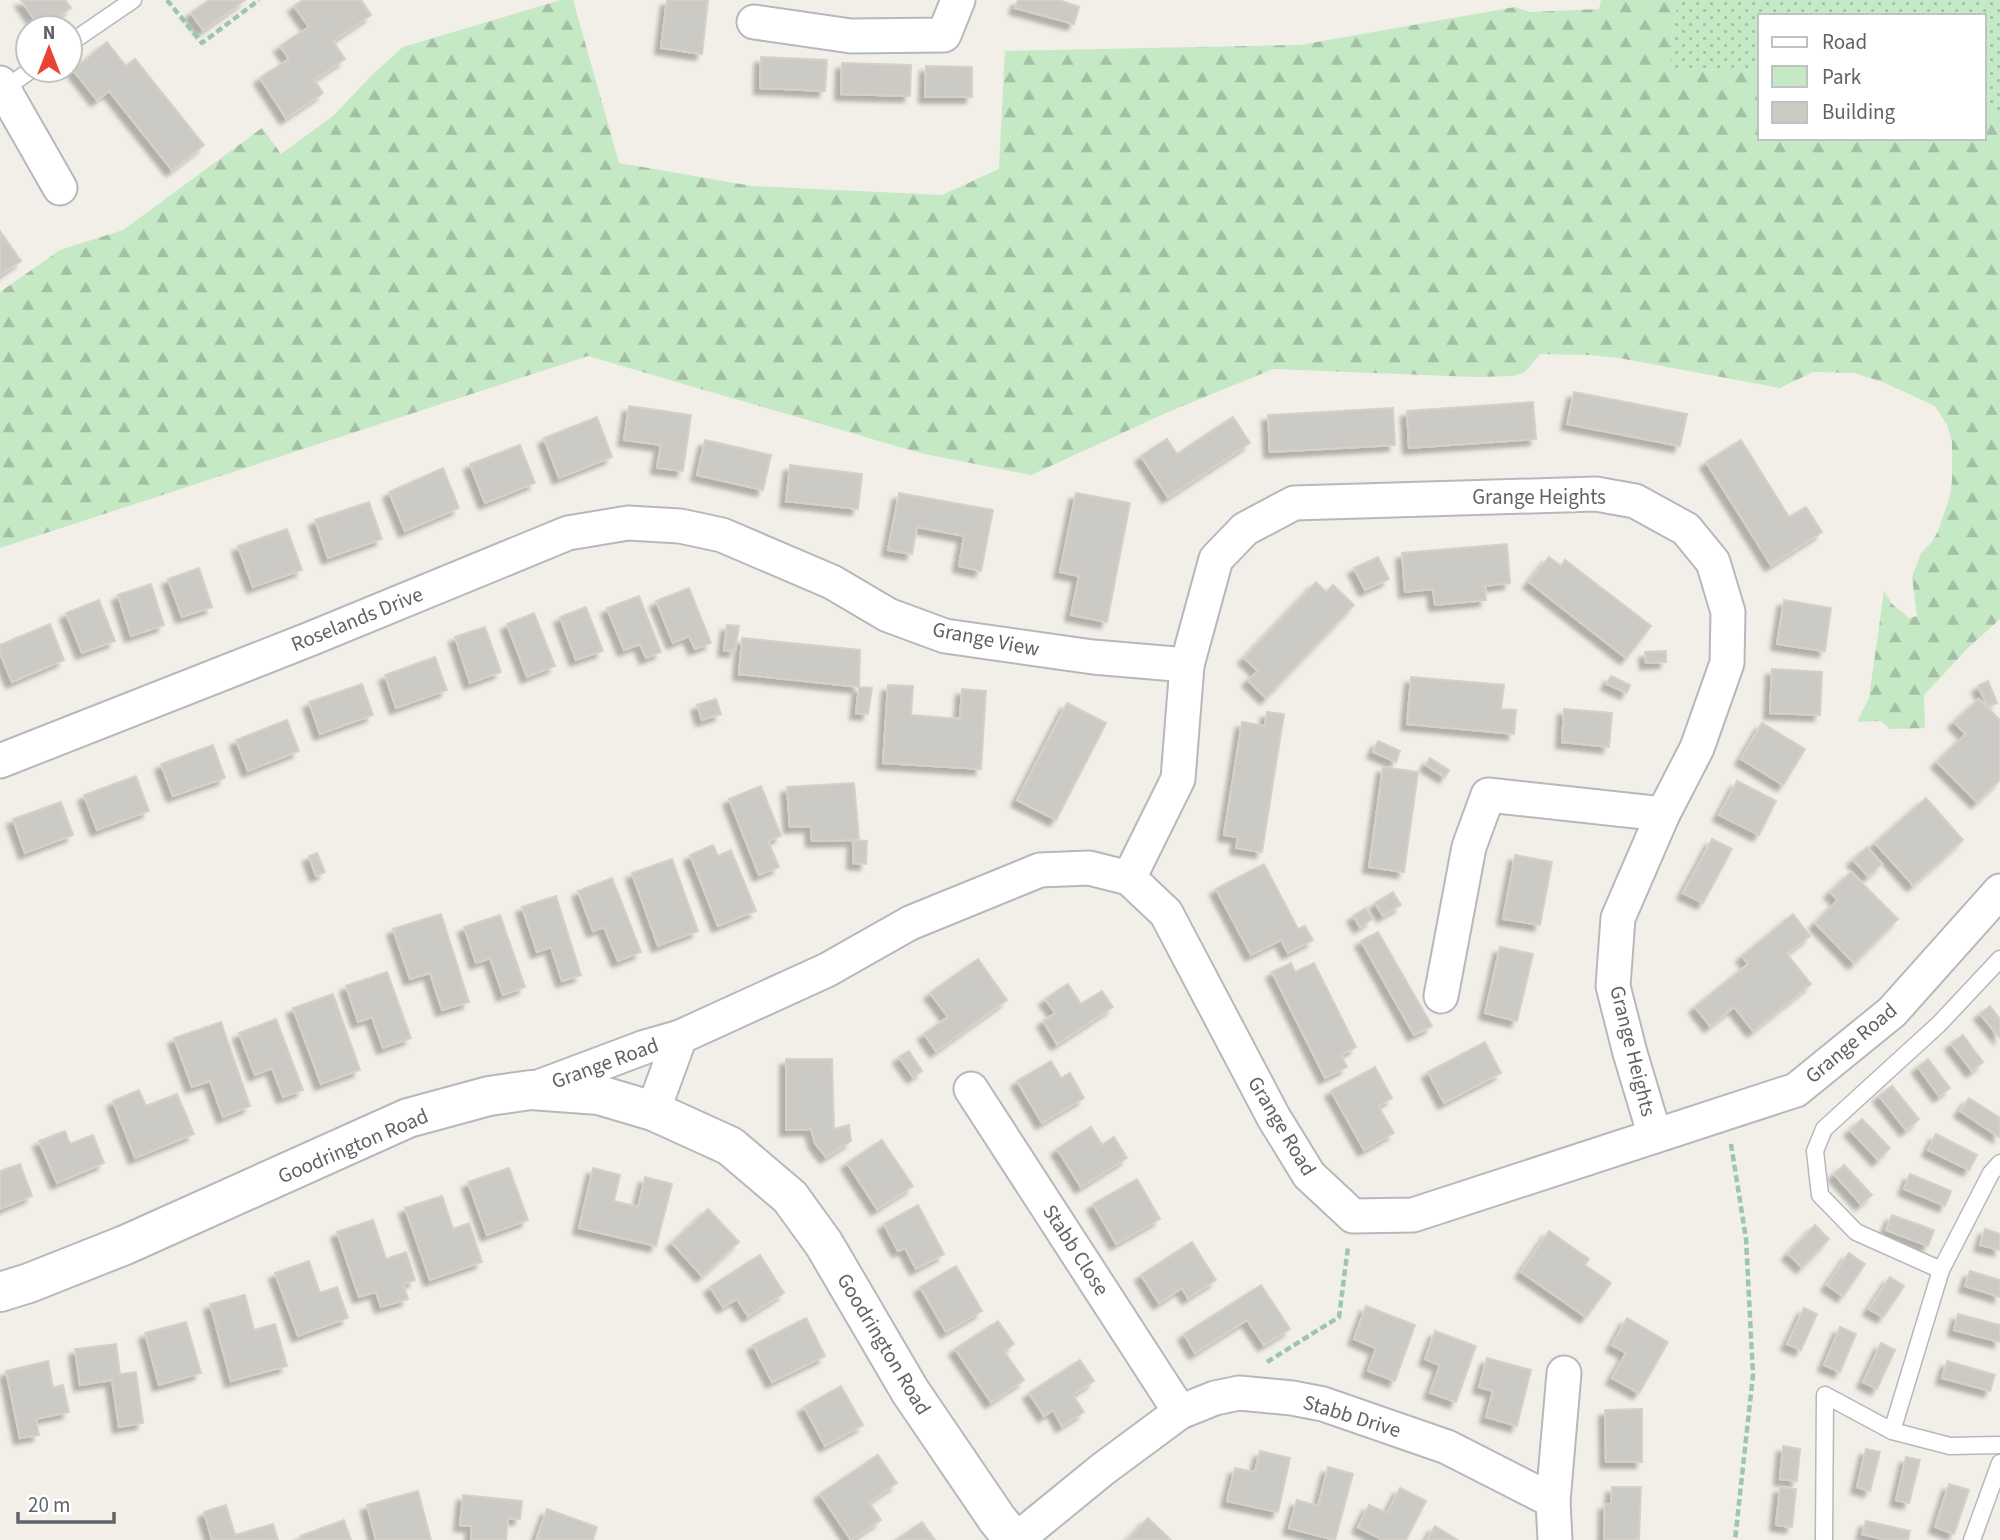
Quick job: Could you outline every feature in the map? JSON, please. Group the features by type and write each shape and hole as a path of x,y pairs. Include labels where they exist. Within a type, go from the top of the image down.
{"street":[{"path":"754,22 851,36 944,35 958,0"},
{"path":"2,86 60,188"},
{"name":"Grange Heights","path":"1129,878 1178,779 1187,665 1216,559 1245,529 1294,503 1596,494 1636,501 1686,529 1713,562 1728,612 1727,663 1697,748 1663,814 1618,918 1613,986 1655,1136"},
{"name":"Roselands Drive","path":"0,761 310,639 568,533 628,523 680,526 722,535"},
{"name":"Grange View","path":"722,535 832,582 888,615 945,636 1093,657 1187,665"},
{"path":"1441,996 1469,847 1488,795 1663,814"},
{"name":"Grange Road","path":"531,1090 645,1047 680,1037 827,970 910,923 1040,870 1088,868 1129,878 1166,913 1274,1118 1308,1175 1353,1216 1413,1215 1796,1090 1892,1012 2000,891"},
{"name":"Grange Road","path":"653,1111 680,1037"},
{"name":"Stabb Close","path":"971,1089 1180,1412"},
{"name":"Goodrington Road","path":"0,1292 125,1245 408,1118 489,1096 531,1090 599,1095 653,1111 730,1146 790,1197 824,1244 910,1391 997,1519 1015,1540"},
{"path":"1555,1540 1553,1501 1564,1373"},
{"name":"Stabb Drive","path":"1015,1540 1103,1469 1180,1412 1215,1398 1240,1393 1323,1404 1447,1447 1553,1501"}],"lane":[{"path":"84,33 133,0"},
{"path":"1941,1270 1856,1232 1820,1195 1815,1151 1824,1129 1939,1024 2000,959"},
{"path":"1892,1432 1941,1270 1991,1173 2000,1163"},
{"path":"1824,1540 1825,1395 1892,1432 1950,1446 2000,1445"},
{"path":"1972,1540 2000,1463"}],"path":[{"path":"167,0 202,43 259,0"},
{"path":"1726,1112 1746,1239 1753,1376 1735,1540"},
{"path":"1259,1395 1262,1365 1339,1317 1353,1216"}],"green space":[{"path":"561,0 573,0 619,163 752,186 942,195 999,169 1005,51 1300,45 1515,7 1530,12 1599,9 1601,0 1678,0 1669,53 1671,68 1758,71 1758,140 1986,140 1986,110 2000,113 2000,619 1968,648 1924,695 1925,728 1890,729 1881,721 1857,722 1869,698 1884,591 1892,604 1909,618 1917,616 1912,577 1921,553 1938,531 1950,496 1952,441 1947,425 1935,406 1883,382 1854,373 1813,372 1780,388 1619,358 1589,355 1540,354 1525,372 1513,376 1475,377 1273,369 1168,412 1031,475 920,453 588,356 0,548 0,292 60,250 123,230 262,128 281,154 333,116 403,47"},
{"path":"1678,0 2000,0 2000,113 1986,110 1986,14 1758,14 1758,71 1671,68 1669,53"}],"building":[{"path":"21,0 65,0 71,8 62,14 30,14"},
{"path":"209,0 245,0 203,30 191,13"},
{"path":"303,0 361,0 371,15 333,41 345,59 314,80 323,93 286,118 260,78 289,59 280,46 309,27 294,6"},
{"path":"667,0 708,0 702,54 661,48"},
{"path":"1018,0 1059,0 1079,7 1074,24 1015,8"},
{"path":"107,42 126,66 135,59 204,145 172,170 109,91 97,100 84,84 84,61"},
{"path":"761,57 827,60 825,91 760,88"},
{"path":"842,63 911,65 910,96 841,94"},
{"path":"926,66 972,67 972,97 925,97"},
{"path":"0,231 21,261 0,275"},
{"path":"1574,392 1687,414 1680,446 1567,424"},
{"path":"1533,402 1536,439 1409,448 1407,411"},
{"path":"629,406 691,415 683,471 657,468 661,445 624,440"},
{"path":"1393,408 1395,445 1270,452 1268,415"},
{"path":"597,417 612,457 559,478 544,438"},
{"path":"1233,417 1250,443 1168,497 1141,456 1167,439 1177,454"},
{"path":"705,440 771,455 763,490 697,475"},
{"path":"1741,440 1789,517 1806,507 1822,532 1771,565 1706,462"},
{"path":"520,445 535,483 485,503 470,464"},
{"path":"790,465 862,474 858,509 786,501"},
{"path":"443,468 459,508 405,531 389,492"},
{"path":"899,493 993,510 981,571 959,566 964,536 917,527 912,554 888,550"},
{"path":"1076,493 1130,503 1107,622 1071,615 1079,576 1060,572"},
{"path":"369,502 382,539 328,558 315,520"},
{"path":"287,529 302,570 253,587 238,546"},
{"path":"1507,544 1510,583 1485,586 1486,600 1435,605 1433,589 1405,592 1402,553"},
{"path":"1378,557 1389,579 1365,590 1354,568"},
{"path":"1549,557 1561,566 1565,560 1651,626 1626,658 1529,582"},
{"path":"199,568 212,607 182,617 168,579"},
{"path":"1316,582 1326,592 1333,585 1354,605 1266,698 1248,680 1258,671 1244,658"},
{"path":"151,584 164,625 131,636 118,595"},
{"path":"689,588 711,643 695,649 689,636 673,643 656,601"},
{"path":"639,596 661,652 646,658 640,644 624,650 607,608"},
{"path":"99,600 115,641 82,653 66,613"},
{"path":"1784,600 1831,608 1825,651 1777,644"},
{"path":"586,607 603,651 576,660 560,617"},
{"path":"534,613 555,666 527,677 507,624"},
{"path":"50,624 64,660 12,682 0,653 0,645"},
{"path":"727,625 739,626 735,651 724,650"},
{"path":"485,627 501,672 470,683 455,637"},
{"path":"742,638 860,650 859,687 739,674"},
{"path":"1666,651 1666,662 1646,663 1645,652"},
{"path":"435,657 447,690 396,708 385,675"},
{"path":"1772,669 1822,672 1820,715 1770,713"},
{"path":"1611,676 1630,685 1627,693 1607,684"},
{"path":"1411,677 1504,685 1501,709 1516,710 1514,734 1407,724"},
{"path":"1988,681 1997,703 1988,707 1978,686"},
{"path":"362,684 373,715 320,734 309,702"},
{"path":"888,685 913,686 911,715 960,719 962,689 986,691 981,769 883,763"},
{"path":"859,687 872,688 868,714 856,713"},
{"path":"716,699 721,714 702,720 697,705"},
{"path":"1979,699 2000,720 2000,780 1977,802 1937,762 1966,734 1954,722"},
{"path":"1067,703 1106,723 1056,820 1017,800"},
{"path":"1564,709 1612,713 1609,747 1562,742"},
{"path":"1267,712 1284,714 1262,852 1236,848 1238,837 1224,835 1242,722 1265,726"},
{"path":"287,720 299,751 248,771 236,740"},
{"path":"1762,723 1805,749 1783,785 1741,759"},
{"path":"1378,741 1400,751 1396,762 1373,752"},
{"path":"213,745 225,778 173,796 161,764"},
{"path":"1430,758 1449,770 1445,777 1426,765"},
{"path":"1383,767 1418,772 1404,872 1369,867"},
{"path":"136,776 149,811 97,830 84,795"},
{"path":"1737,781 1776,801 1759,835 1719,815"},
{"path":"854,783 859,838 812,841 811,826 790,827 787,787"},
{"path":"761,786 781,836 768,841 779,867 759,875 729,799"},
{"path":"1926,798 1963,840 1913,885 1875,843"},
{"path":"61,802 73,835 25,853 13,819"},
{"path":"1712,839 1732,849 1703,903 1683,893"},
{"path":"854,840 867,841 866,864 853,863"},
{"path":"713,845 718,856 731,850 756,911 718,926 690,855"},
{"path":"1867,847 1882,864 1868,876 1853,860"},
{"path":"317,853 325,872 316,876 309,856"},
{"path":"1515,855 1552,862 1540,925 1503,919"},
{"path":"672,859 698,931 658,946 632,873"},
{"path":"1264,864 1298,929 1305,926 1313,940 1288,953 1281,940 1251,955 1216,889"},
{"path":"1851,872 1898,919 1854,963 1815,923 1838,900 1830,892"},
{"path":"612,878 641,952 618,961 604,927 593,931 578,891"},
{"path":"1393,892 1401,905 1383,916 1375,903"},
{"path":"556,896 581,975 562,981 551,947 537,952 522,907"},
{"path":"1366,908 1372,919 1360,927 1353,916"},
{"path":"441,914 469,1002 442,1010 430,973 410,979 393,929"},
{"path":"1793,914 1810,936 1787,954 1811,984 1753,1031 1734,1007 1710,1026 1695,1007 1748,964 1742,956"},
{"path":"500,915 525,987 503,995 490,958 476,963 464,927"},
{"path":"1378,932 1432,1026 1414,1035 1361,941"},
{"path":"1500,947 1533,954 1517,1021 1485,1013"},
{"path":"978,959 1007,1000 936,1051 924,1034 948,1017 930,993"},
{"path":"1291,963 1295,972 1314,963 1356,1047 1341,1055 1347,1067 1325,1078 1272,972"},
{"path":"387,972 411,1038 383,1048 372,1017 358,1022 346,986"},
{"path":"1068,984 1081,1004 1102,991 1113,1007 1057,1044 1043,1021 1055,1013 1045,999"},
{"path":"333,994 360,1070 321,1084 293,1008"},
{"path":"1990,1006 2000,1019 2000,1038 1980,1014"},
{"path":"276,1019 303,1090 283,1097 272,1068 255,1075 239,1033"},
{"path":"221,1022 250,1106 223,1117 210,1081 192,1087 174,1038"},
{"path":"1963,1035 1983,1062 1972,1071 1951,1044"},
{"path":"1485,1042 1501,1073 1444,1103 1428,1072"},
{"path":"909,1051 922,1071 913,1077 899,1057"},
{"path":"786,1059 832,1059 834,1129 849,1125 851,1141 826,1157 815,1143 811,1129 786,1130"},
{"path":"1928,1059 1950,1088 1939,1096 1918,1067"},
{"path":"1051,1061 1061,1078 1070,1073 1084,1098 1042,1123 1017,1081"},
{"path":"1375,1067 1392,1098 1378,1106 1394,1133 1364,1150 1331,1091"},
{"path":"1892,1086 1919,1119 1906,1130 1879,1096"},
{"path":"139,1090 146,1106 177,1094 194,1134 135,1158 113,1101"},
{"path":"1969,1098 2000,1118 1999,1137 1960,1111"},
{"path":"1862,1119 1890,1148 1878,1160 1850,1130"},
{"path":"1091,1127 1102,1145 1114,1137 1127,1158 1081,1187 1057,1149"},
{"path":"65,1131 70,1144 93,1135 104,1163 57,1183 39,1141"},
{"path":"1936,1134 1977,1155 1969,1170 1928,1150"},
{"path":"882,1140 913,1186 877,1209 847,1163"},
{"path":"20,1164 32,1196 0,1209 0,1171"},
{"path":"1844,1165 1872,1195 1861,1204 1834,1174"},
{"path":"509,1168 528,1220 487,1235 468,1182"},
{"path":"593,1168 620,1175 614,1201 638,1207 645,1177 672,1184 656,1246 579,1228"},
{"path":"1910,1174 1951,1191 1945,1206 1904,1189"},
{"path":"1137,1179 1160,1219 1116,1244 1093,1204"},
{"path":"442,1196 453,1229 469,1223 482,1262 430,1280 405,1208"},
{"path":"918,1205 944,1254 916,1269 905,1248 898,1251 884,1224"},
{"path":"708,1209 739,1242 702,1276 672,1243"},
{"path":"1892,1215 1934,1230 1928,1246 1886,1230"},
{"path":"373,1220 386,1259 406,1252 415,1280 403,1284 408,1299 381,1307 376,1292 359,1297 337,1232"},
{"path":"1815,1225 1829,1239 1802,1267 1788,1254"},
{"path":"1985,1229 2000,1234 2000,1250 1980,1245"},
{"path":"1549,1231 1589,1259 1585,1265 1611,1283 1586,1317 1521,1272"},
{"path":"1192,1242 1216,1280 1188,1298 1182,1288 1159,1303 1141,1275"},
{"path":"1849,1253 1865,1264 1843,1296 1827,1285"},
{"path":"760,1255 784,1293 748,1316 737,1299 723,1307 710,1287"},
{"path":"309,1261 320,1293 337,1287 348,1318 298,1336 275,1273"},
{"path":"956,1266 982,1311 946,1332 920,1287"},
{"path":"1970,1271 2000,1280 2000,1297 1965,1286"},
{"path":"1890,1277 1904,1286 1883,1317 1869,1309"},
{"path":"1261,1285 1290,1329 1264,1345 1247,1320 1195,1353 1184,1334"},
{"path":"245,1295 254,1330 275,1324 287,1366 231,1381 210,1304"},
{"path":"1366,1306 1415,1325 1395,1381 1368,1371 1376,1348 1354,1339"},
{"path":"1804,1308 1817,1314 1801,1350 1787,1344"},
{"path":"1958,1314 2000,1325 2000,1342 1954,1330"},
{"path":"806,1318 825,1356 772,1382 753,1345"},
{"path":"1627,1318 1668,1342 1639,1393 1612,1378 1626,1353 1612,1345"},
{"path":"998,1321 1014,1344 1004,1351 1024,1380 991,1402 955,1349"},
{"path":"186,1322 201,1373 159,1385 145,1333"},
{"path":"1840,1327 1856,1334 1840,1372 1824,1365"},
{"path":"1435,1331 1476,1346 1456,1402 1430,1393 1440,1365 1425,1359"},
{"path":"1881,1343 1895,1350 1877,1389 1863,1382"},
{"path":"116,1344 120,1374 136,1372 143,1423 119,1427 112,1380 80,1385 75,1349"},
{"path":"1487,1358 1531,1370 1517,1426 1486,1417 1493,1391 1479,1387"},
{"path":"1080,1360 1094,1381 1073,1395 1084,1412 1062,1426 1053,1410 1044,1416 1029,1393"},
{"path":"48,1361 53,1387 63,1385 69,1412 36,1419 39,1435 20,1438 6,1371"},
{"path":"1947,1361 1995,1375 1990,1391 1942,1378"},
{"path":"841,1386 863,1425 825,1446 804,1407"},
{"path":"1642,1409 1642,1462 1606,1462 1605,1410"},
{"path":"1783,1446 1800,1449 1797,1481 1780,1479"},
{"path":"1866,1449 1880,1452 1870,1491 1857,1487"},
{"path":"1260,1451 1290,1458 1278,1512 1227,1501 1235,1468 1255,1472"},
{"path":"878,1455 897,1483 869,1502 881,1520 851,1540 820,1494"},
{"path":"1906,1457 1920,1460 1909,1503 1896,1500"},
{"path":"1328,1467 1353,1474 1335,1540 1289,1528 1297,1500 1318,1506"},
{"path":"1949,1484 1969,1490 1954,1534 1935,1527"},
{"path":"1612,1487 1641,1487 1639,1540 1604,1540 1605,1504 1611,1504"},
{"path":"1780,1487 1796,1489 1792,1527 1776,1525"},
{"path":"1400,1488 1426,1501 1406,1540 1383,1540 1358,1527 1369,1505 1387,1513"},
{"path":"418,1491 431,1540 376,1540 367,1505"},
{"path":"463,1495 522,1501 520,1519 508,1518 506,1540 471,1540 472,1526 460,1525"},
{"path":"226,1505 235,1535 273,1524 278,1540 212,1540 204,1512"},
{"path":"547,1509 597,1527 593,1540 536,1540"},
{"path":"1148,1518 1171,1540 1127,1540"},
{"path":"344,1520 351,1540 302,1540 300,1536"},
{"path":"1866,1521 1910,1531 1908,1540 1886,1540 1862,1534"},
{"path":"922,1522 935,1540 896,1540"},
{"path":"1435,1526 1458,1540 1427,1540"}]}
